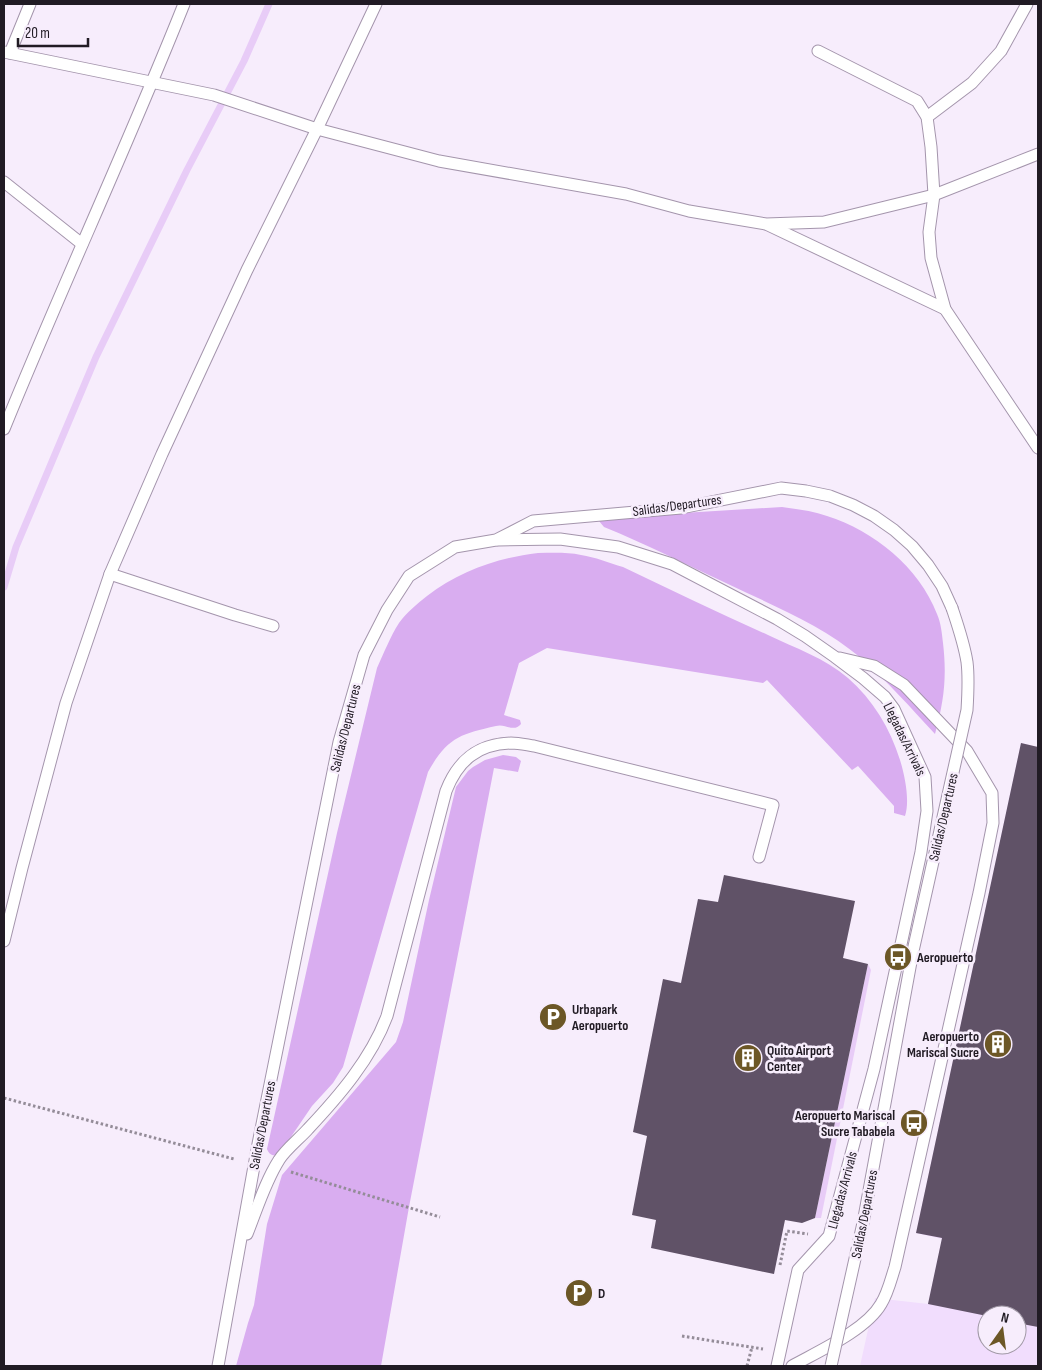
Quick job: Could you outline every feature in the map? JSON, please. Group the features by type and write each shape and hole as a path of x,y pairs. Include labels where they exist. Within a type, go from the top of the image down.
{"lane":[{"path":"30,4 7,53 214,95 317,130 439,161 626,194 689,211 766,224 824,222 934,195 1038,154"},
{"path":"4,429 184,4"},
{"path":"4,940 66,703 110,574 162,454 247,270 317,130 376,4"},
{"path":"927,118 972,83 1001,50 1026,4"},
{"path":"818,51 917,101 927,118 934,195 929,232 930,258 945,309 1038,448"},
{"path":"4,182 82,244"},
{"path":"766,224 945,309"},
{"name":"Salidas/Departures","path":"218,1366 260,1134 339,742 364,656 387,610 409,576 455,547 496,540 533,521 681,508 781,488 830,496 853,505 874,516 912,546 942,586 963,639 967,663 967,710 913,951 863,1223 831,1366"},
{"name":"Llegadas/Arrivals","path":"496,540 560,539 618,547 672,564 776,619 836,657 885,697 894,709 925,777 927,812 921,852 874,1069 829,1236 798,1270 777,1366"},
{"path":"110,574 273,626"},
{"path":"792,1366 840,1340 870,1319 882,1303 895,1267 993,823 992,793 967,752 940,722 904,685 874,666 836,657"},
{"path":"238,1256 268,1181 280,1158 333,1101 366,1057 382,1030 446,791 451,777 469,756 481,749 512,743 534,746 773,805 759,857"}],"path":[{"path":"4,1098 234,1159"},
{"path":"291,1172 440,1217"},
{"path":"682,1336 763,1349"},
{"path":"747,1366 752,1347"}],"shaded area":[{"path":"782,507 822,514 861,531 893,553 919,581 938,617 943,643 944,689 935,734 871,667 846,646 780,608 604,527 599,521 601,518"},
{"path":"538,553 576,554 623,567 809,654 839,671 873,705 886,726 896,748 905,781 907,803 905,816 894,813 894,806 858,766 852,770 767,680 763,683 547,648 519,663 504,715 520,720 521,724 515,728 499,725 456,739 442,752 428,772 343,1067 333,1083 312,1106 280,1153 277,1156 272,1155 267,1149 337,833 377,668 399,623 427,596 453,579 480,567 508,558"},
{"name":"Aeropuerto Mariscal Sucre","path":"1021,743 1038,747 1038,1366 860,1366 875,1298 928,1304 942,1239 916,1233"},
{"path":"503,755 516,757 521,761 518,772 494,768 409,1207 381,1366 236,1366 254,1305 267,1224 282,1175 396,1042 403,1022 456,787 473,767 485,760"},
{"path":"868,964 871,970 821,1218 815,1218"}],"building":[{"name":"Aeropuerto Mariscal Sucre","path":"1021,743 1038,747 1038,1327 1027,1325 1027,1305 977,1305 977,1314 928,1304 942,1238 916,1233"},
{"name":"Quito Airport Center","path":"724,875 855,901 843,958 868,964 815,1218 802,1223 785,1220 774,1274 651,1248 656,1220 632,1215 647,1136 633,1132 663,979 681,983 698,899 718,902"}],"waterway":[{"path":"4,587 16,547 96,357 187,170 244,61 269,4"}],"place":[{"name":"Aeropuerto","path":"898,957"},
{"name":"Urbapark Aeropuerto","path":"553,1017"},
{"name":"Aeropuerto Mariscal Sucre","path":"998,1044"},
{"name":"Quito Airport Center","path":"748,1058"},
{"name":"Aeropuerto Mariscal Sucre Tababela","path":"914,1123"},
{"name":"D","path":"579,1293"}]}
